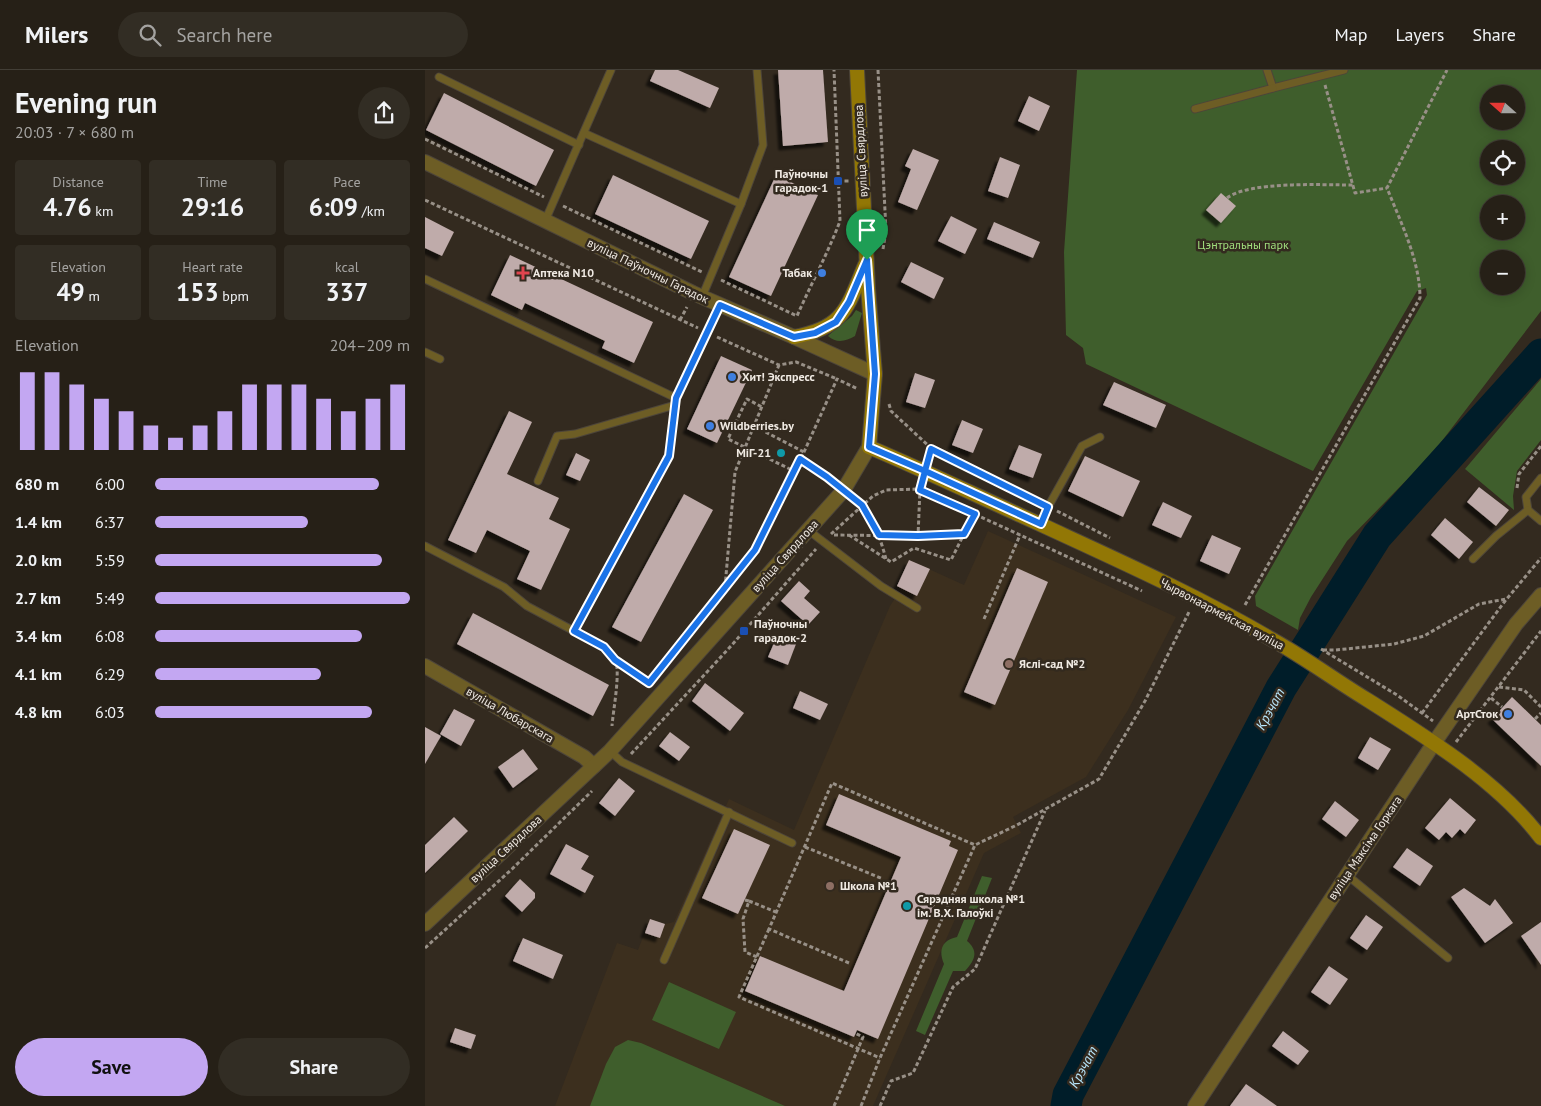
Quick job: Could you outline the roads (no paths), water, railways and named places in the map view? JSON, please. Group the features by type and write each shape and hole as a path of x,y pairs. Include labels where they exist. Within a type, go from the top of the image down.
{"main road":[{"name":"вуліца Свярдлова","path":"857,70 875,374 869,447"},
{"path":"794,337 815,333 836,322 849,302 867,260"},
{"name":"Чырвонаармейская вуліца","path":"869,447 1041,524 1193,597 1274,640 1433,743 1479,777 1527,819 1541,838"}],"street":[{"name":"вуліца Паўночны Гарадок","path":"425,162 703,297 875,374"},
{"name":"вуліца Свярдлова","path":"425,924 610,751 843,490 869,447"},
{"name":"вуліца Максіма Горкага","path":"1195,1106 1433,743 1517,624 1541,595"},
{"name":"вуліца Любарскага","path":"425,666 584,757 595,766"}],"lane":[{"path":"545,221 611,70"},
{"path":"703,297 763,146 757,70"},
{"path":"1267,70 1273,88"},
{"path":"1195,109 1344,70"},
{"path":"439,77 579,145"},
{"path":"584,133 741,204"},
{"path":"425,279 676,401"},
{"path":"425,546 503,587 527,606 574,631 669,456 676,401 720,305"},
{"path":"425,352 440,359"},
{"path":"538,481 557,436 575,434 676,401"},
{"path":"1041,524 1048,507 1082,446 1100,437"},
{"path":"1541,478 1526,497 1528,510 1541,521"},
{"path":"1473,559 1496,536 1528,510"},
{"path":"808,530 881,586 917,608"},
{"path":"610,751 623,762 792,843"},
{"path":"664,960 729,812"},
{"path":"1347,875 1448,958"}],"waterway":[{"name":"Крэчат","path":"1066,1106 1068,1095 1281,688 1377,536 1541,354"}],"place":[{"name":"Паўночны гарадок-1","path":"838,181"},
{"name":"Аптека N10","path":"523,273"},
{"name":"Табак","path":"822,273"},
{"name":"Хит! Экспресс","path":"732,377"},
{"name":"Wildberries.by","path":"710,426"},
{"name":"МіГ-21","path":"781,453"},
{"name":"Паўночны гарадок-2","path":"744,631"},
{"name":"Яслі-сад №2","path":"1009,664"},
{"name":"АртСток","path":"1508,714"},
{"name":"Школа №1","path":"830,886"},
{"name":"Сярэдняя школа №1 ім. В.Х. Галоўкі","path":"907,906"}],"park label":[{"name":"Цэнтральны парк","path":"1243,245"}]}
